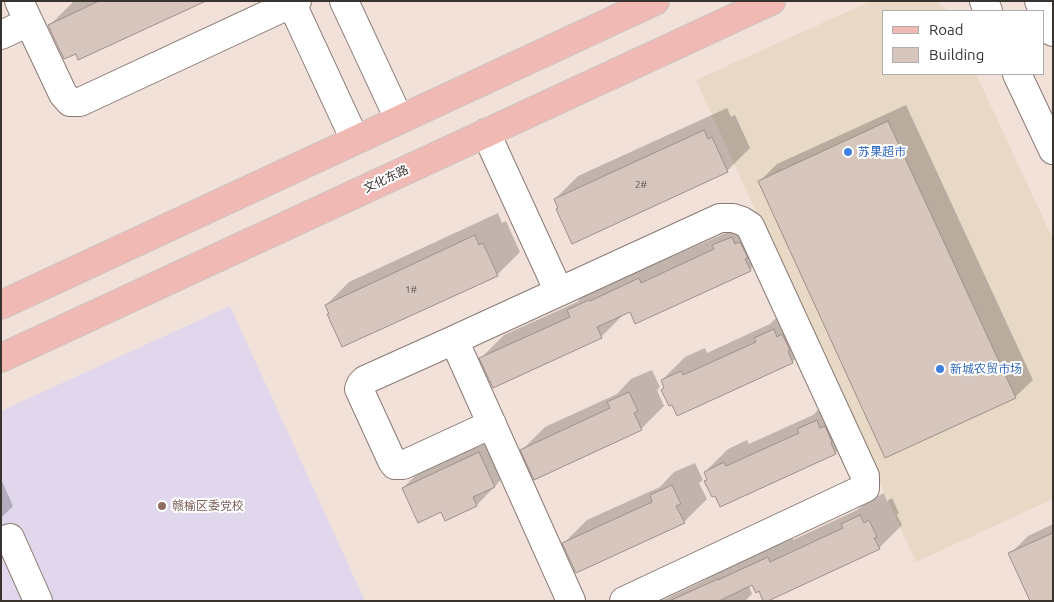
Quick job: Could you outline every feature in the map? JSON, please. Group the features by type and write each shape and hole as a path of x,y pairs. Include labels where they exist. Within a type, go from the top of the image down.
{"main road":[{"path":"1,305 655,1"},
{"name":"文化东路","path":"1,358 771,1"}],"street":[{"path":"344,1 399,120"},
{"path":"1,35 24,12 63,94 70,102 80,102 294,2 355,140"},
{"path":"1044,12 1053,32"},
{"path":"1017,75 1053,150"},
{"path":"486,133 559,292"},
{"path":"492,424 403,465 395,465 359,389 365,380 720,218 733,218 750,226 865,476 865,488 624,601"},
{"path":"454,340 571,601"},
{"path":"1,541 10,538 38,601"}],"shaded area":[{"name":"新城农贸市场","path":"871,1 936,1 947,10 882,10 882,75 976,75 1053,239 1053,499 916,562 696,80"},
{"name":"赣榆区委党校","path":"230,306 365,601 1,601 1,411"}],"building":[{"path":"99,1 206,1 78,60 76,54 64,59 48,25"},
{"path":"888,121 1016,398 885,458 758,181"},
{"path":"704,130 708,139 712,137 728,172 572,244 556,209 558,208 554,199"},
{"path":"475,235 479,245 483,243 498,276 342,347 327,314 329,314 325,305"},
{"path":"732,237 735,244 740,242 748,258 745,259 751,271 635,324 630,312 597,327 602,338 493,388 479,358 570,317 567,310 639,278 641,283 714,249 712,245"},
{"path":"774,329 777,337 782,334 790,350 788,351 793,363 677,416 672,405 669,406 661,390 664,388 661,380 681,371 683,375 756,342 754,338"},
{"path":"629,392 638,411 634,413 642,430 534,480 520,450 610,408 607,402"},
{"path":"817,420 820,428 825,426 836,454 720,507 715,496 712,497 704,481 707,480 704,472 724,462 726,466 799,433 797,429"},
{"path":"479,452 495,487 473,497 477,506 445,521 441,512 418,523 402,488"},
{"path":"672,485 681,504 676,506 685,523 576,573 562,543 652,502 650,495"},
{"path":"860,515 864,523 869,520 877,537 874,538 880,549 768,601 763,601 759,591 756,593 752,585 719,601 669,601 768,557 770,562 843,528 841,524"},
{"path":"1053,533 1053,601 1030,601 1008,553"}],"place":[{"name":"苏果超市","path":"848,152"},
{"name":"新城农贸市场","path":"940,369"},
{"name":"赣榆区委党校","path":"162,506"}]}
